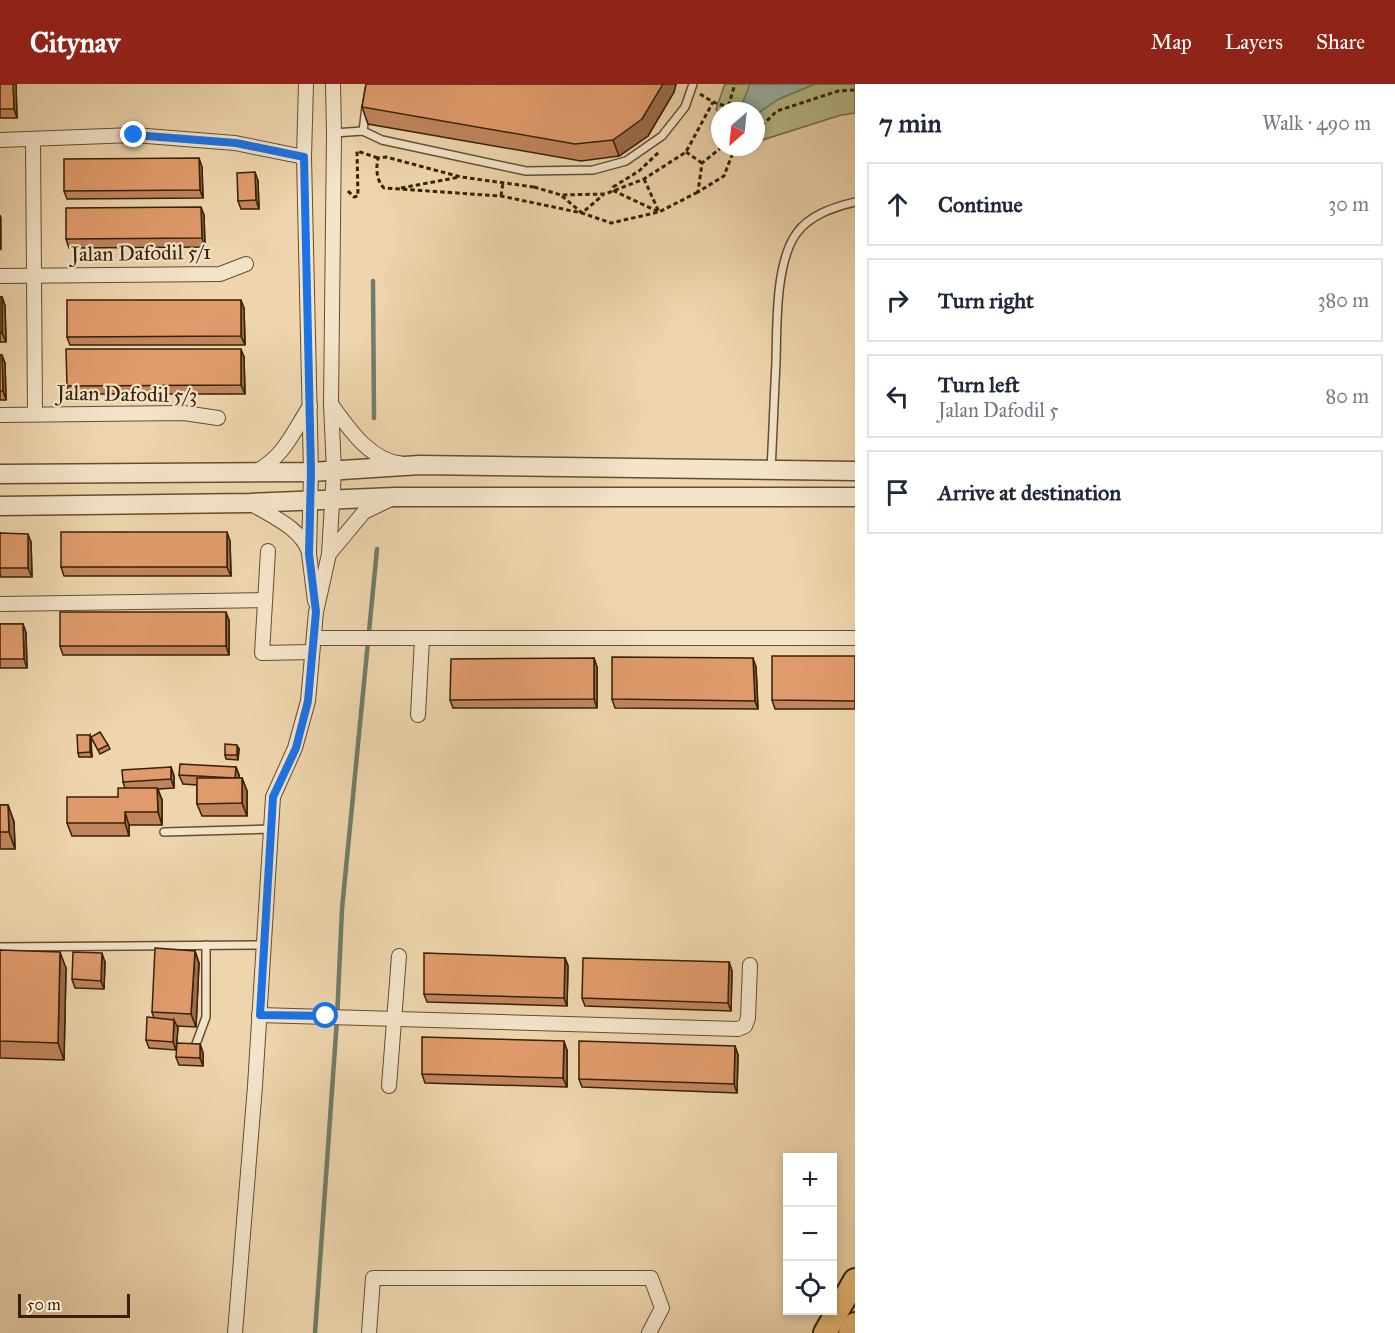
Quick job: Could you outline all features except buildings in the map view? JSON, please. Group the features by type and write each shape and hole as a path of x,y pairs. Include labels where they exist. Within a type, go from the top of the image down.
{"main road":[{"path":"825,1333 855,1280"},
{"path":"850,1333 855,1324"}],"street":[{"path":"306,84 304,157 311,472 309,554 316,612"},
{"path":"235,1333 260,1015 273,797 296,748 308,701 316,612 329,554 334,471 331,404 333,84"},
{"path":"0,140 134,135 236,143 304,157"},
{"path":"33,139 35,414"},
{"name":"Jalan Dafodil 5/1","path":"0,276 219,274 246,264"},
{"path":"331,404 362,444 395,463 855,471"},
{"path":"255,472 280,454 310,405"},
{"name":"Jalan Dafodil 5/3","path":"0,415 184,413 218,418"},
{"path":"0,474 311,472 420,465"},
{"path":"329,554 352,524 364,513 395,497"},
{"path":"0,506 250,503 395,497 855,497"},
{"path":"250,503 296,532 305,540 309,554"},
{"path":"268,550 262,653 368,639 855,638"},
{"path":"0,604 266,600"},
{"path":"418,714 422,639"},
{"path":"389,1086 399,956"},
{"path":"260,1015 742,1028 748,1018 750,965"},
{"path":"369,1333 373,1278 651,1278 662,1308 649,1333"}],"lane":[{"path":"334,133 363,131 382,140 526,171 593,170 626,161 662,136 685,107 692,86"},
{"path":"363,131 367,96"},
{"path":"771,471 779,296 785,257 796,233 812,218 855,202"},
{"path":"164,832 272,829"},
{"path":"196,1044 206,1017 206,945"},
{"path":"0,947 264,945"}],"path":[{"path":"730,102 735,84"},
{"path":"692,86 713,102"},
{"path":"765,122 777,111 838,91 855,90"},
{"path":"346,187 354,197 358,196 357,151 461,177 534,187 561,195 604,194 644,178 686,152 711,106"},
{"path":"614,191 613,187 656,157 665,144 662,136"},
{"path":"686,152 702,163"},
{"path":"698,192 702,163 711,156"},
{"path":"378,158 376,167 380,183 384,188 501,196 582,213 611,223 659,212 698,192 724,176 732,156"},
{"path":"534,171 534,187"},
{"path":"392,189 461,177"},
{"path":"644,178 659,212"},
{"path":"501,196 503,183"},
{"path":"614,191 659,212"},
{"path":"582,213 604,194"},
{"path":"561,195 582,213"}],"green space":[{"path":"725,84 855,84 855,113 841,115 765,139 765,102 719,102"}],"shaded area":[{"path":"750,84 815,84 779,99 765,108 765,102 743,102"}],"waterway":[{"path":"373,281 374,418"},
{"path":"315,1333 337,1019 342,909 377,549"}],"route":[{"path":"134,135 236,143 304,157 311,472 309,554 316,612 308,701 296,748 273,797 260,1015 326,1016"}]}
